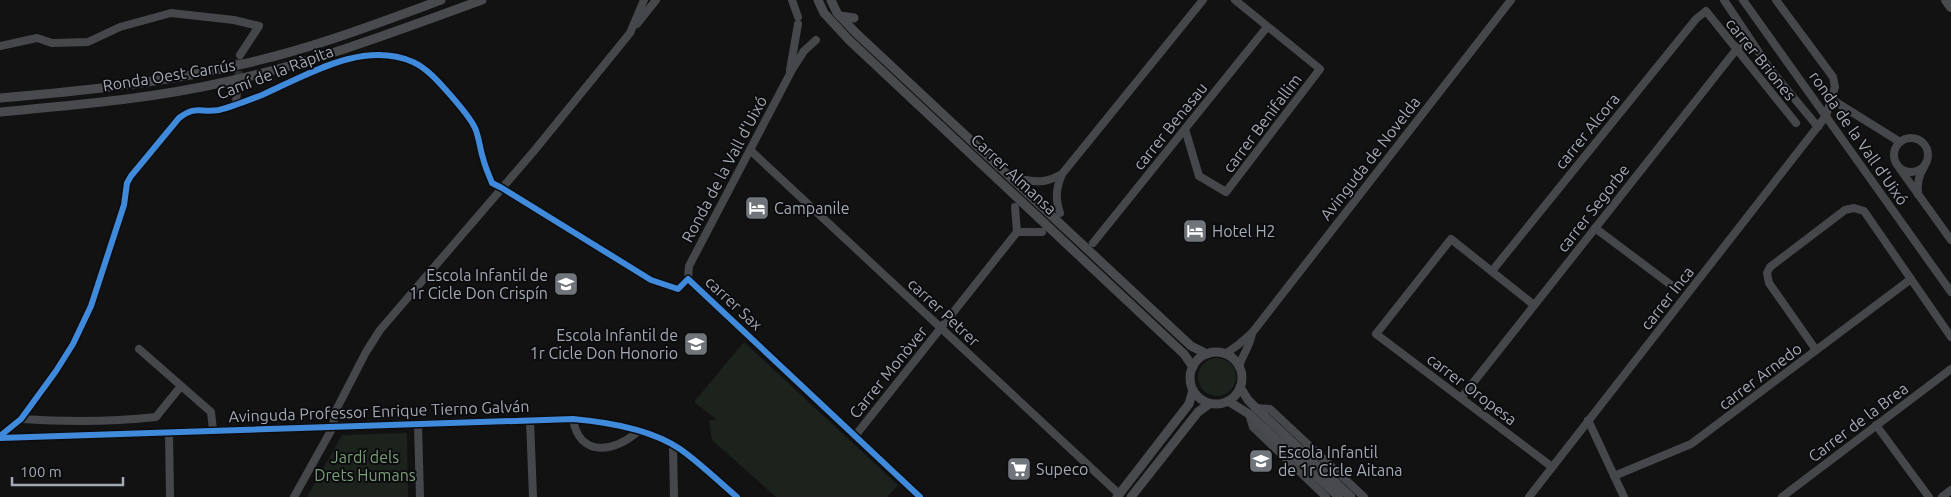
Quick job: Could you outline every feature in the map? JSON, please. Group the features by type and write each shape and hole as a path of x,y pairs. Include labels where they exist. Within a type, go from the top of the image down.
{"highway":[{"path":"1946,0 1951,7"}],"main road":[{"name":"Ronda Oest Carrús","path":"0,98 123,86 193,75 244,64 376,25 441,0"},
{"name":"Ronda Oest Carrús","path":"0,112 132,99 225,83 301,63 366,42 482,0"},
{"name":"Carrer Almansa","path":"818,0 824,13 837,28 1184,354 1193,367"},
{"name":"Carrer Almansa","path":"831,0 840,16 1191,346 1207,354"},
{"path":"840,16 854,18"},
{"path":"1228,402 1234,397 1240,387 1242,377 1239,367 1233,359 1217,352 1207,354 1198,359 1193,367 1190,378 1193,390 1199,398 1209,404 1228,402 1253,411 1351,497"},
{"path":"1240,387 1253,411 1339,497"},
{"path":"1118,495 1189,404 1193,390"},
{"path":"1131,497 1198,412 1209,404"}],"street":[{"path":"630,33 644,0"},
{"path":"294,497 333,427 335,412 366,352 380,330 502,188 656,0"},
{"name":"Ronda de la Vall d'Uixó","path":"790,74 798,21 792,0"},
{"path":"1026,180 1039,183 1048,182 1062,174 1203,0"},
{"name":"carrer Benifallim","path":"1185,129 1199,176 1226,192 1320,69 1235,0"},
{"name":"Avinguda de Novelda","path":"1225,354 1252,333 1511,0"},
{"path":"1724,0 1770,69 1818,127"},
{"name":"ronda de la Vall d'Uixó","path":"1743,0 1951,292"},
{"name":"carrer Inca","path":"1529,497 1826,116 1834,87 1833,77 1776,0"},
{"name":"carrer Briones","path":"1706,11 1796,123"},
{"name":"carrer Alcora","path":"1492,271 1696,19 1706,11"},
{"path":"0,46 37,38 52,43 88,42 120,26 171,13 234,20 259,26 240,55"},
{"name":"carrer Benasau","path":"1093,243 1268,27"},
{"name":"carrer Segorbe","path":"1461,398 1747,36"},
{"name":"Ronda de la Vall d'Uixó","path":"688,279 689,266 790,74 804,52 816,40"},
{"name":"Camí de la Ràpita","path":"0,437 21,419 56,371 72,344 91,306 124,205 127,183 131,176 179,118 189,111 220,110 345,60 373,55 395,57 414,62 432,74 449,93 475,128 492,183 502,188"},
{"path":"236,104 237,91"},
{"path":"1831,99 1900,142"},
{"path":"1918,196 1917,185 1928,157 1927,147 1924,143 1914,138 1904,139 1897,146 1894,156 1898,165 1918,196 1951,240"},
{"name":"carrer Petrer","path":"750,150 1118,495"},
{"path":"1898,165 1908,172 1914,172 1924,167"},
{"path":"1060,213 1056,202 1056,194 1062,174"},
{"name":"carrer Sax","path":"502,188 651,280 678,289 688,279 920,497"},
{"path":"1016,207 1018,232 1042,232"},
{"path":"1816,350 1769,283 1767,273 1770,267 1845,210 1854,208 1864,211 1951,337"},
{"path":"1595,228 1671,285"},
{"name":"Carrer Monòver","path":"855,436 1018,232"},
{"name":"carrer Oropesa","path":"1492,271 1451,239 1376,334 1552,467"},
{"path":"1492,271 1534,305"},
{"name":"carrer Arnedo","path":"1614,476 1691,444 1912,279"},
{"name":"Avinguda de Novelda","path":"1239,367 1252,333"},
{"path":"139,349 211,412 213,430"},
{"name":"Carrer de la Brea","path":"1782,497 1951,369"},
{"path":"21,419 84,422 156,417 181,386"},
{"path":"1326,497 1253,427 1253,411 1270,409 1364,497"},
{"path":"573,419 574,427 585,443 602,448 620,444 637,432"},
{"name":"Avinguda Professor Enrique Tierno Galván","path":"0,437 530,420 573,419 598,421 652,435 680,449 737,497"},
{"path":"530,420 533,497"},
{"path":"1588,420 1624,497"},
{"path":"418,424 420,497"},
{"path":"1876,426 1929,497"},
{"path":"169,432 170,497"},
{"path":"673,446 674,497"},
{"path":"1942,497 1951,490"}],"green space":[{"path":"744,342 898,485 887,497 776,497 712,440 709,421 716,419 694,402"},
{"path":"1217,358 1231,363 1236,377 1231,391 1217,396 1203,391 1198,377 1203,363"},
{"name":"Jardí dels Drets Humans","path":"407,433 408,497 307,497 342,435"}],"tunnel":[{"path":"237,91 240,55"}],"cycle path":[{"path":"0,436 21,419 73,344 91,306 124,205 127,183 179,118 194,111 213,111 235,105 336,63 375,55 394,56 418,64 442,85 466,113 476,132 492,183 651,280 678,289 688,279 920,497"},
{"path":"0,438 573,419 629,428 669,442 695,460 737,497"}],"place":[{"name":"Campanile","path":"757,208"},
{"name":"Hotel H2","path":"1195,231"},
{"name":"Escola Infantil de 1r Cicle Don Crispín","path":"566,284"},
{"name":"Escola Infantil de 1r Cicle Don Honorio","path":"696,344"},
{"name":"Escola Infantil de 1r Cicle Aitana","path":"1261,461"},
{"name":"Supeco","path":"1019,469"}]}
